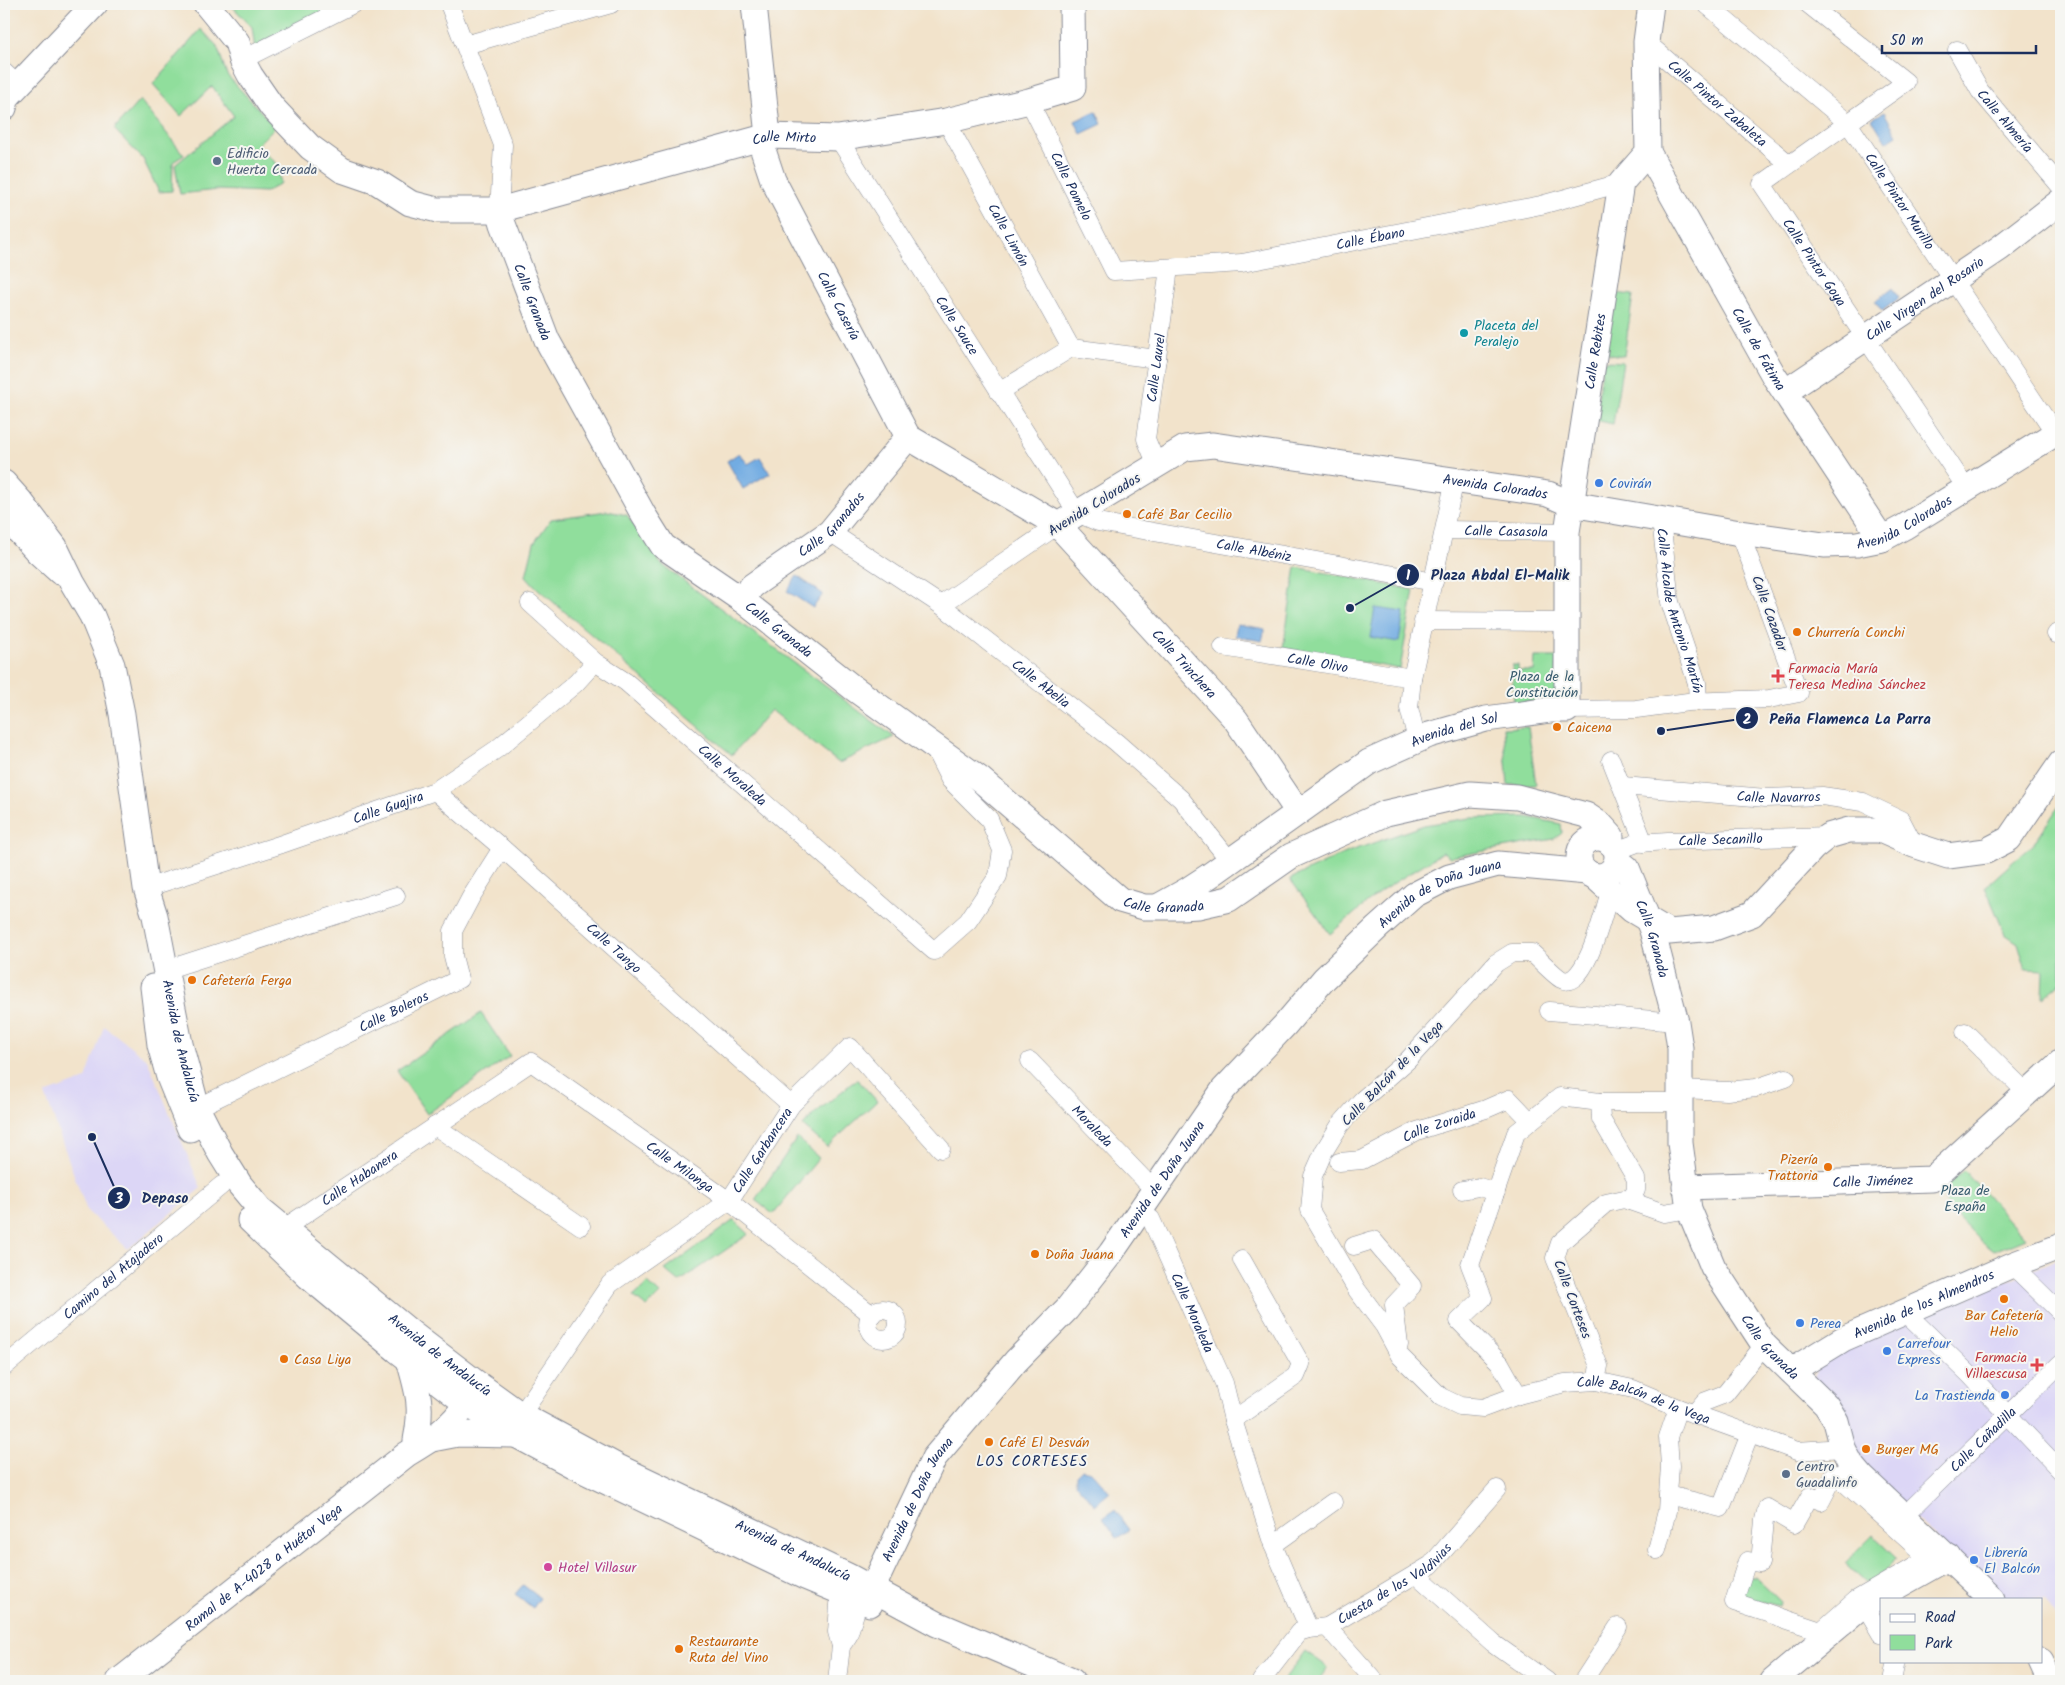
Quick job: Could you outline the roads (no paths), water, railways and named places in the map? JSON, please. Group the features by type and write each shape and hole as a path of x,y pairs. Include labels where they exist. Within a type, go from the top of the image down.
{"street":[{"path":"4,108 11,78 95,4"},
{"path":"206,4 237,42 242,60 250,75 272,107 310,147 342,170 377,182 410,203 437,210 499,210 503,145 449,4"},
{"path":"242,60 354,4"},
{"path":"465,45 612,4"},
{"name":"Calle Casería","path":"754,4 768,136 762,150 773,180 908,436"},
{"name":"Calle Mirto","path":"499,210 768,136 838,138 946,121 1029,101 1073,88 1072,4"},
{"path":"1621,184 1648,152 1646,42 1651,4"},
{"name":"Calle Pintor Murillo","path":"1706,4 1848,123 2058,432"},
{"name":"Calle Pintor Goya","path":"1808,4 1906,82 1762,184 1967,489"},
{"name":"Calle Pintor Zabaleta","path":"1646,42 1789,164"},
{"name":"Calle Almería","path":"1957,50 1980,91 2061,187"},
{"name":"Calle Pomelo","path":"1029,101 1114,271"},
{"name":"Calle Limón","path":"946,121 1071,348"},
{"name":"Calle Sauce","path":"838,138 999,392 1068,519"},
{"name":"Calle de Fátima","path":"1648,152 1785,392 1882,539"},
{"name":"Calle Ébano","path":"1114,271 1249,261 1541,205 1621,184"},
{"name":"Calle Rebites","path":"1567,710 1568,532 1621,184"},
{"name":"Calle Virgen del Rosario","path":"1785,392 2000,248 2061,201"},
{"name":"Calle Granada","path":"499,210 547,340 643,514 663,546 742,600 934,748 981,780 1120,900 1136,906 1155,907 1198,906 1229,899 1291,856 1386,813 1470,794 1517,797 1586,815 1601,825 1611,836 1615,851 1627,868 1638,891 1649,922 1676,1022 1680,1048 1680,1143 1687,1198 1713,1267 1764,1346 1826,1405 1836,1421 1843,1448 1851,1464 1862,1478 1904,1516 1939,1558 1991,1598"},
{"name":"Calle Laurel","path":"1157,465 1146,439 1169,268"},
{"path":"999,392 1071,348 1157,359"},
{"name":"Avenida Colorados","path":"941,605 1068,519 1185,448 1213,445 1354,467 1455,479 1548,494 1571,504 1740,534 1824,545 1857,544 1882,539 2058,432"},
{"path":"908,436 1068,519"},
{"name":"Calle Granados","path":"742,600 752,586 830,532 908,436"},
{"path":"1417,740 1409,708 1412,678 1423,621 1446,530 1455,479"},
{"path":"4,483 55,547 72,582"},
{"path":"4,515 39,553 72,582"},
{"name":"Calle Albéniz","path":"1068,519 1098,522 1434,582"},
{"name":"Calle Trinchera","path":"1068,519 1236,720 1298,812"},
{"name":"Calle Alcalde Antonio Martín","path":"1661,519 1670,602 1696,683 1698,702"},
{"name":"Calle Casasola","path":"1446,530 1568,532"},
{"name":"Calle Abelia","path":"830,532 941,605 1116,742 1181,799 1230,861"},
{"name":"Calle Cazador","path":"1740,534 1799,693"},
{"name":"Avenida de Andalucía","path":"72,582 92,616 112,665 122,714 146,888 155,916 164,970 180,1044 198,1108 220,1153 240,1185 260,1209 334,1271 475,1382 518,1425"},
{"name":"Calle Moraleda","path":"530,603 595,662 626,682 934,951 968,921 998,876 1002,850 989,818 950,780 934,748"},
{"path":"1423,621 1567,622"},
{"name":"Calle Olivo","path":"1223,647 1412,678"},
{"name":"Calle Guajira","path":"146,888 280,845 435,791 497,749 576,683 595,662"},
{"name":"Avenida del Sol","path":"1155,907 1186,891 1369,762 1417,740 1486,718 1550,710 1636,709 1698,702 1770,699 1799,693"},
{"path":"1611,760 1623,786 1644,843"},
{"path":"1591,867 1649,922 1669,932 1714,928 1752,914 1813,848 1828,836 1849,830 1880,830 1914,845 1948,856 1986,851 2009,839 2061,762"},
{"name":"Calle Navarros","path":"1623,786 1766,798 1822,796 1863,802 1901,820 1914,845"},
{"name":"Calle Tango","path":"435,791 502,848 791,1105"},
{"name":"Calle Granada","path":"1558,807 1575,821 1584,837 1591,867"},
{"name":"Calle Secanillo","path":"1615,851 1637,843 1828,836"},
{"path":"1594,839 1606,840 1615,851 1611,871 1599,876 1591,867 1594,839"},
{"name":"Calle Boleros","path":"198,1108 459,979 453,956 453,931 471,897 502,848"},
{"name":"Avenida de Doña Juana","path":"859,1596 882,1566 934,1458 1016,1362 1067,1309 1140,1211 1224,1089 1285,1025 1324,979 1414,895 1449,877 1498,864 1547,868 1591,867"},
{"name":"Calle Balcón de la Vega","path":"1591,867 1594,947 1586,962 1575,976 1569,980 1562,980 1532,953 1512,953 1496,963 1408,1060 1362,1100 1340,1125 1313,1176 1310,1210 1357,1290 1384,1326 1400,1356 1441,1396 1460,1406 1483,1408 1518,1395 1565,1382 1596,1380 1633,1389 1686,1411 1797,1451 1843,1448"},
{"name":"Avenida de Andalucía","path":"146,888 144,916 160,1045 169,1077 182,1113 205,1162 258,1229 309,1277 409,1360 466,1403 518,1425 635,1485 751,1552 771,1551 862,1591 859,1596"},
{"name":"Avenida de Andalucía","path":"164,970 396,896"},
{"path":"1549,1011 1676,1022"},
{"path":"1965,1032 2028,1094"},
{"path":"160,1045 168,1048 174,1057 186,1096 198,1108"},
{"name":"Calle Garbancera","path":"518,1425 610,1284 729,1200 791,1105 850,1048 941,1148"},
{"name":"Moraleda","path":"1030,1061 1154,1190"},
{"name":"Calle Habanera","path":"283,1229 531,1062"},
{"name":"Calle Milonga","path":"531,1062 729,1200 872,1314"},
{"name":"Calle Jiménez","path":"1687,1198 1932,1179 2028,1094 2061,1062"},
{"path":"1518,1395 1500,1363 1459,1321 1483,1298 1470,1264 1516,1132 1560,1098 1600,1102 1727,1091 1756,1088 1786,1078"},
{"name":"Calle Zoraida","path":"1339,1162 1362,1160 1417,1131 1486,1109 1510,1098 1530,1121"},
{"path":"1600,1102 1601,1119 1636,1179 1636,1190 1630,1201"},
{"path":"436,1126 581,1226"},
{"name":"Camino del Atajadero","path":"4,1367 222,1185"},
{"path":"1462,1190 1479,1187 1496,1192"},
{"name":"Calle Corteses","path":"1596,1380 1599,1366 1555,1258 1560,1243 1606,1203 1624,1199 1664,1213 1687,1198"},
{"name":"Calle Moraleda","path":"1140,1211 1151,1219 1224,1382 1233,1420 1272,1545 1309,1628"},
{"path":"258,1229 283,1229"},
{"path":"1354,1246 1373,1240 1412,1286 1394,1305 1400,1356"},
{"name":"Avenida de los Almendros","path":"1791,1371 1843,1339 1904,1311 2061,1246"},
{"path":"1233,1420 1296,1376 1301,1364 1242,1260"},
{"path":"2012,1265 2061,1313"},
{"path":"334,1271 345,1293 453,1379 462,1392 466,1403"},
{"path":"1904,1311 2061,1471"},
{"path":"1657,1550 1667,1511 1670,1466 1668,1437 1686,1411 1725,1394 1764,1346"},
{"path":"409,1360 419,1394 420,1420 418,1444 458,1434 518,1425"},
{"name":"Calle Cañadilla","path":"1904,1516 2061,1363"},
{"name":"Ramal de A-4028 a Huétor Vega","path":"119,1681 462,1410 466,1403"},
{"path":"1668,1495 1721,1508 1750,1434"},
{"path":"1835,1474 1939,1558 1856,1600 1821,1630 1734,1602 1747,1562 1760,1563 1767,1508 1794,1524 1810,1496 1821,1501 1835,1474"},
{"name":"Avenida de Andalucía","path":"635,1485 848,1576 859,1596 907,1619 936,1624 1072,1681"},
{"name":"Cuesta de los Valdivias","path":"1309,1628 1327,1627 1431,1564 1497,1489"},
{"path":"1272,1545 1333,1502"},
{"path":"1773,1681 1864,1605 1939,1558"},
{"name":"Avenida de Andalucía","path":"882,1566 886,1583 896,1592 928,1610 936,1624"},
{"path":"1416,1574 1493,1643 1547,1681"},
{"path":"837,1681 841,1646 848,1636 859,1596"},
{"path":"1864,1605 1880,1632"},
{"path":"1327,1627 1375,1681"},
{"path":"1261,1681 1299,1632 1309,1628"},
{"path":"1583,1681 1618,1628"},
{"path":"1892,1681 1896,1662"},
{"path":"2041,1662 2050,1681"}],"water":[{"path":"1096,111 1102,124 1081,134 1075,121"},
{"path":"1884,112 1897,135 1886,142 1872,119"},
{"path":"1892,288 1899,298 1882,311 1875,301"},
{"path":"739,453 748,464 760,457 770,473 743,489 727,461"},
{"path":"797,576 823,594 813,608 787,591"},
{"path":"1375,608 1404,612 1399,642 1370,637"},
{"path":"1237,624 1265,629 1262,641 1235,636"},
{"path":"1082,1469 1091,1471 1110,1492 1095,1505 1076,1484 1076,1475"},
{"path":"1115,1510 1129,1530 1117,1538 1103,1518"},
{"path":"523,1585 540,1598 533,1608 515,1594"}],"place":[{"name":"Edificio Huerta Cercada","path":"217,161"},
{"name":"Placeta del Peralejo","path":"1464,333"},
{"name":"Covirán","path":"1599,483"},
{"name":"Café Bar Cecilio","path":"1127,514"},
{"name":"Plaza Abdal El-Malik","path":"1350,608"},
{"name":"Churrería Conchi","path":"1797,632"},
{"name":"Farmacia María Teresa Medina Sánchez","path":"1778,676"},
{"name":"Caicena","path":"1557,727"},
{"name":"Peña Flamenca La Parra","path":"1661,731"},
{"name":"Cafetería Ferga","path":"192,980"},
{"name":"Depaso","path":"92,1137"},
{"name":"Pizería Trattoria","path":"1828,1167"},
{"name":"Doña Juana","path":"1035,1254"},
{"name":"Bar Cafetería Helio","path":"2004,1299"},
{"name":"Perea","path":"1800,1323"},
{"name":"Carrefour Express","path":"1887,1351"},
{"name":"Casa Liya","path":"284,1359"},
{"name":"Farmacia Villaescusa","path":"2037,1365"},
{"name":"La Trastienda","path":"2005,1395"},
{"name":"Café El Desván","path":"989,1442"},
{"name":"Burger MG","path":"1866,1449"},
{"name":"Centro Guadalinfo","path":"1786,1474"},
{"name":"Librería El Balcón","path":"1974,1560"},
{"name":"Hotel Villasur","path":"548,1567"},
{"name":"Restaurante Ruta del Vino","path":"679,1649"}],"district":[{"name":"LOS CORTESES","path":"1032,1461"}],"park label":[{"name":"Plaza de la Constitución","path":"1542,684"},
{"name":"Plaza de España","path":"1965,1198"}]}
